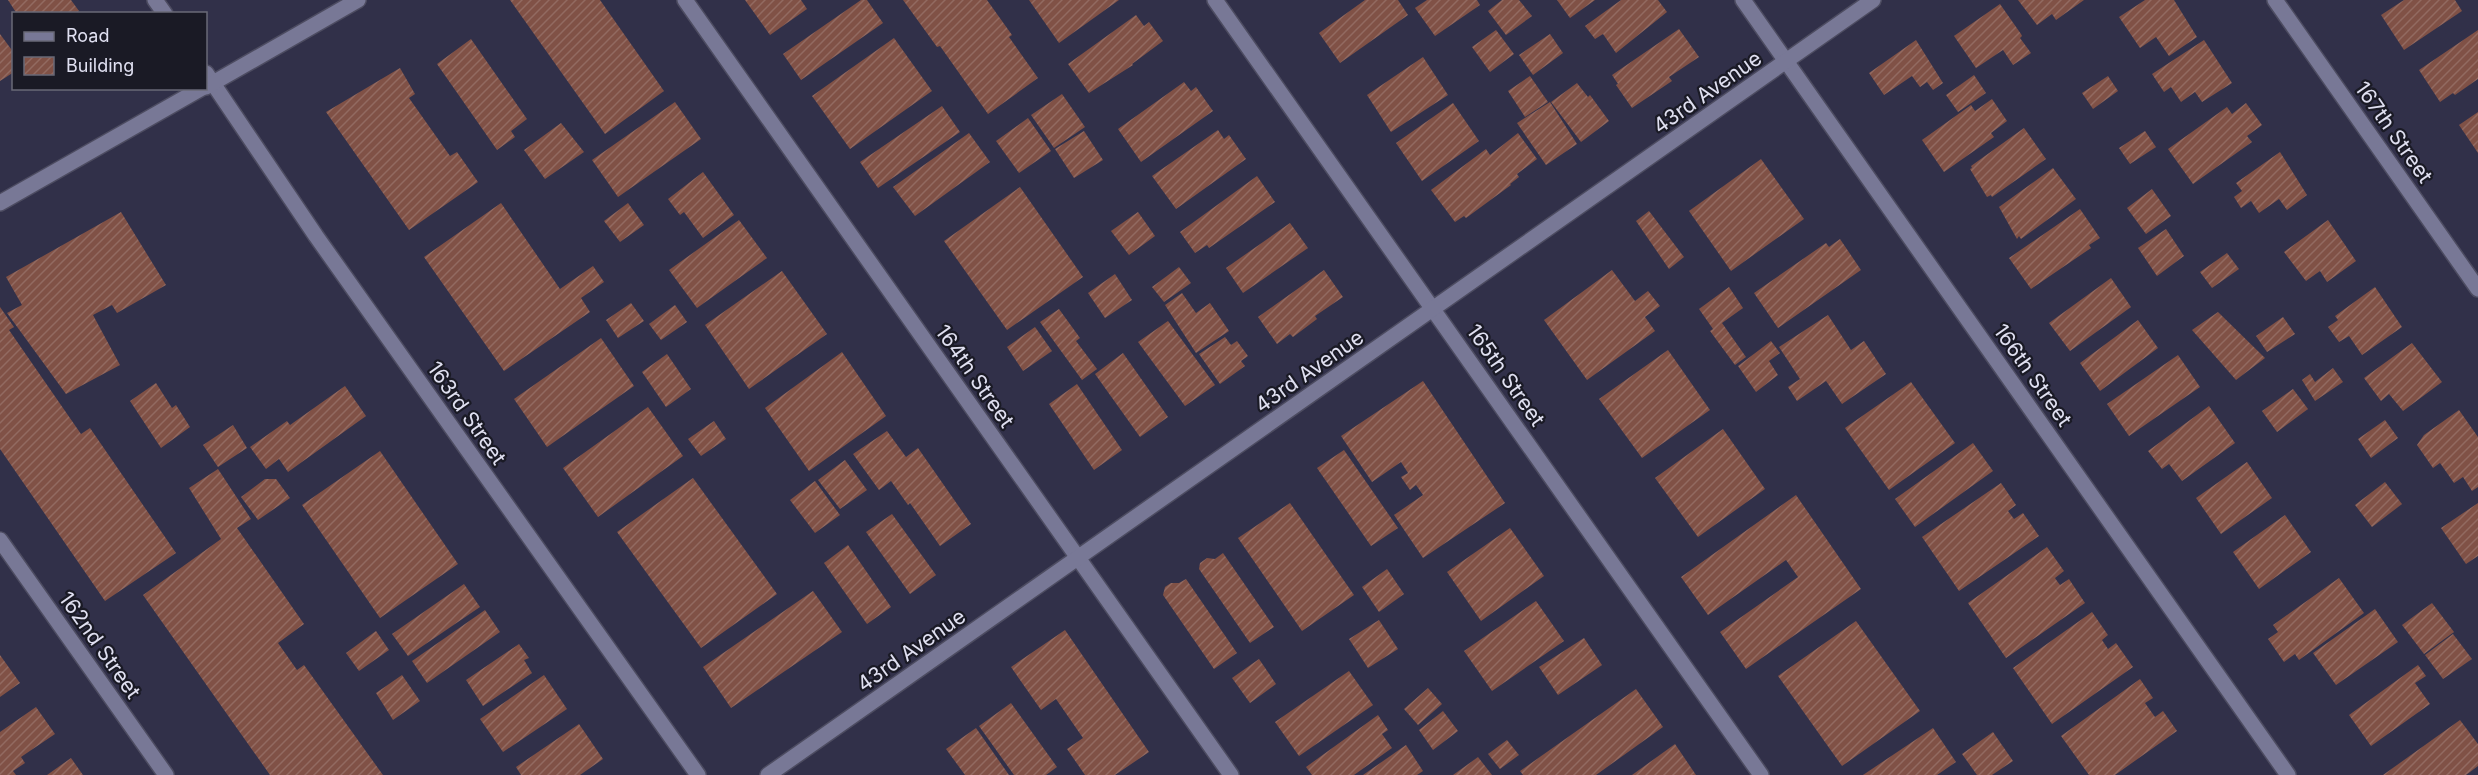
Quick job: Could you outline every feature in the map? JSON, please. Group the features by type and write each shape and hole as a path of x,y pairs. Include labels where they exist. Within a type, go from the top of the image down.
{"street":[{"path":"207,83 358,0"},
{"name":"164th Street","path":"685,0 1231,775"},
{"name":"165th Street","path":"1215,0 1761,775"},
{"name":"166th Street","path":"1743,0 2288,775"},
{"name":"43rd Avenue","path":"768,775 1873,0"},
{"name":"167th Street","path":"2275,0 2478,289"},
{"name":"163rd Street","path":"207,83 698,775"},
{"path":"0,203 195,90"},
{"name":"162nd Street","path":"0,540 166,775"}],"building":[{"path":"8,0 71,0 79,11 78,12 16,12"},
{"path":"510,0 600,0 664,91 605,134"},
{"path":"745,0 801,0 807,9 770,35"},
{"path":"861,0 867,0 883,23 801,80 783,54"},
{"path":"903,0 987,0 1012,35 1009,37 1038,78 988,114 940,46 937,47"},
{"path":"1029,0 1119,0 1059,43"},
{"path":"1365,0 1398,0 1408,15 1340,63 1319,33"},
{"path":"1427,0 1477,0 1480,5 1435,36 1415,8"},
{"path":"1502,0 1519,0 1532,16 1506,35 1488,11"},
{"path":"1557,0 1595,0 1570,18"},
{"path":"1621,0 1658,0 1667,12 1616,53 1603,34 1595,39 1585,26"},
{"path":"2018,0 2084,0 2056,20 2052,14 2037,25"},
{"path":"2145,0 2174,0 2197,37 2169,56 2156,37 2140,48 2119,17"},
{"path":"2404,0 2455,0 2462,11 2404,50 2381,15"},
{"path":"2000,4 2031,53 2013,65 2003,50 1976,68 1954,36"},
{"path":"1136,15 1144,26 1149,22 1163,41 1133,65 1089,93 1068,64"},
{"path":"1679,29 1699,57 1669,77 1672,81 1632,108 1612,75"},
{"path":"1496,30 1514,54 1490,72 1472,47"},
{"path":"2478,30 2478,79 2440,102 2419,70"},
{"path":"0,34 12,50 12,73 0,81"},
{"path":"1550,34 1563,53 1533,75 1519,55"},
{"path":"894,38 932,91 850,149 812,96"},
{"path":"471,39 527,119 511,131 515,137 497,150 437,64"},
{"path":"1916,40 1943,83 1933,90 1927,82 1920,87 1912,76 1884,95 1869,73"},
{"path":"2204,40 2232,83 2202,102 2195,92 2181,102 2171,87 2164,92 2152,74"},
{"path":"1423,57 1448,95 1391,132 1367,95"},
{"path":"400,68 415,94 409,98 450,156 457,152 478,182 409,230 326,112"},
{"path":"1974,75 1986,93 1958,112 1946,95"},
{"path":"1530,76 1548,102 1525,117 1508,91"},
{"path":"2108,76 2118,91 2093,109 2082,93"},
{"path":"1184,82 1191,91 1196,87 1213,111 1141,162 1118,129"},
{"path":"1577,83 1588,97 1590,95 1609,121 1581,142 1551,102"},
{"path":"1062,94 1085,127 1054,148 1031,115"},
{"path":"1992,99 2007,121 1991,133 1994,137 1944,172 1922,140 1971,105 1975,111"},
{"path":"675,102 701,139 618,197 592,160"},
{"path":"1550,102 1577,144 1546,165 1517,123"},
{"path":"1453,103 1479,141 1422,181 1396,143"},
{"path":"2246,103 2262,125 2247,136 2252,142 2193,184 2168,149 2227,107 2232,114"},
{"path":"942,106 960,132 878,188 860,162"},
{"path":"2478,112 2478,153 2459,125"},
{"path":"1028,118 1051,151 1019,173 996,141"},
{"path":"561,123 584,152 545,179 524,150"},
{"path":"2024,128 2046,159 1992,197 1991,195 1987,197 1970,169 1971,166"},
{"path":"1218,130 1224,139 1229,135 1246,159 1176,209 1152,176"},
{"path":"1084,131 1103,160 1074,178 1055,149"},
{"path":"2145,131 2156,147 2130,164 2119,148"},
{"path":"969,133 990,162 915,216 893,187"},
{"path":"1518,133 1537,159 1517,174 1519,177 1511,185 1466,218 1464,216 1455,222 1431,190 1486,149 1490,155"},
{"path":"2280,152 2307,195 2287,210 2279,199 2259,213 2251,201 2241,208 2234,197 2242,191 2236,183"},
{"path":"1761,159 1804,219 1731,271 1689,211"},
{"path":"2053,168 2076,199 2021,239 2019,236 2017,239 1999,207"},
{"path":"703,172 734,215 703,238 684,212 680,215 668,199"},
{"path":"1257,176 1275,202 1209,248 1207,245 1195,253 1180,232"},
{"path":"1020,187 1083,277 1007,330 944,241"},
{"path":"2152,189 2171,216 2146,234 2127,208"},
{"path":"501,203 560,289 593,266 604,282 581,298 590,312 504,371 424,257"},
{"path":"628,203 644,225 620,242 604,221"},
{"path":"2080,209 2100,238 2089,245 2091,248 2031,289 2009,258"},
{"path":"1649,211 1684,257 1669,269 1636,221"},
{"path":"121,212 166,285 117,313 112,305 93,315 120,365 66,394 7,313 22,305 6,277"},
{"path":"1138,212 1155,236 1129,255 1111,231"},
{"path":"739,220 767,258 697,308 669,270"},
{"path":"2328,220 2356,261 2327,282 2320,271 2306,281 2284,252"},
{"path":"1290,223 1308,248 1243,293 1226,268"},
{"path":"2166,229 2184,256 2157,276 2138,248"},
{"path":"1840,239 1861,270 1778,328 1754,293 1826,243 1829,247"},
{"path":"2227,253 2239,269 2212,288 2200,272"},
{"path":"1179,267 1191,283 1164,302 1152,287"},
{"path":"1324,270 1343,297 1315,316 1317,319 1293,337 1290,334 1277,344 1258,317"},
{"path":"1612,270 1635,301 1648,291 1660,306 1645,317 1655,331 1587,380 1544,320"},
{"path":"782,271 827,334 749,389 705,325"},
{"path":"1115,274 1132,300 1105,318 1088,293"},
{"path":"2111,278 2131,307 2070,351 2049,323"},
{"path":"1729,287 1743,308 1722,323 1746,357 1735,365 1710,331 1713,329 1699,309"},
{"path":"2375,287 2402,327 2362,355 2349,336 2339,342 2328,327 2338,320 2335,316"},
{"path":"1182,293 1196,313 1210,303 1229,331 1196,353 1165,305"},
{"path":"631,303 644,321 618,338 606,320"},
{"path":"675,305 687,322 661,340 649,324"},
{"path":"0,307 14,327 9,330 81,434 90,428 176,553 105,601 0,449"},
{"path":"1059,309 1080,338 1076,341 1097,369 1082,380 1040,322"},
{"path":"2218,312 2265,358 2236,380 2192,330"},
{"path":"1828,315 1851,350 1864,341 1886,374 1842,404 1826,381 1797,401 1788,387 1800,379 1779,347"},
{"path":"2283,317 2295,334 2267,352 2256,336"},
{"path":"2138,320 2158,348 2100,391 2080,363"},
{"path":"1168,321 1215,385 1185,406 1138,342"},
{"path":"1035,327 1052,351 1023,371 1007,347"},
{"path":"1225,337 1231,345 1237,341 1248,356 1241,361 1245,366 1220,384 1199,354"},
{"path":"601,338 634,386 547,447 514,399"},
{"path":"1771,341 1780,353 1769,361 1778,375 1756,392 1738,366"},
{"path":"2412,343 2442,382 2403,411 2389,394 2381,401 2364,378"},
{"path":"1668,350 1710,410 1642,458 1599,399"},
{"path":"842,352 886,416 809,471 765,408"},
{"path":"1123,353 1168,417 1140,437 1095,374"},
{"path":"667,354 691,389 666,407 642,372"},
{"path":"2178,355 2200,387 2129,436 2107,404"},
{"path":"2333,368 2343,382 2315,401 2302,380 2310,374 2315,382"},
{"path":"1423,381 1505,503 1423,558 1394,515 1423,495 1416,485 1410,490 1401,477 1408,473 1401,462 1372,482 1341,436"},
{"path":"1911,382 1955,443 1889,490 1845,428"},
{"path":"156,383 172,408 176,405 190,427 161,448 130,401"},
{"path":"1077,384 1122,450 1094,470 1049,404"},
{"path":"345,386 366,416 288,472 279,459 266,469 250,447 287,421 290,425"},
{"path":"2293,389 2308,409 2277,432 2262,411"},
{"path":"2209,406 2235,443 2182,481 2169,464 2162,469 2148,451"},
{"path":"648,407 683,456 598,517 563,468"},
{"path":"2459,410 2478,437 2478,487 2472,491 2463,477 2454,483 2440,463 2433,468 2417,445 2424,435"},
{"path":"2385,420 2398,438 2371,458 2358,439"},
{"path":"714,421 726,439 701,456 688,439"},
{"path":"233,425 247,448 218,467 203,445"},
{"path":"1723,429 1765,489 1698,537 1655,478"},
{"path":"887,431 906,457 918,448 971,524 940,546 910,503 908,505 891,481 879,490 853,454"},
{"path":"1973,443 1993,471 1915,527 1895,499"},
{"path":"1344,450 1398,528 1371,546 1317,468"},
{"path":"380,451 458,564 380,618 302,505"},
{"path":"845,460 867,490 840,509 818,480"},
{"path":"2247,462 2272,498 2221,534 2196,498"},
{"path":"218,469 251,519 237,528 304,624 278,643 297,670 304,665 383,775 270,775 143,595 221,539 189,488"},
{"path":"693,478 777,594 701,648 617,532"},
{"path":"265,479 276,479 290,498 258,520 241,497"},
{"path":"815,481 840,515 815,533 790,500"},
{"path":"2385,482 2402,504 2372,527 2355,505"},
{"path":"2001,483 2016,505 2008,511 2014,519 2023,513 2039,536 1959,591 1922,537"},
{"path":"1796,495 1861,589 1746,669 1720,632 1798,577 1786,560 1708,615 1681,577"},
{"path":"1290,503 1354,595 1302,631 1238,538"},
{"path":"2478,503 2478,556 2466,564 2441,528"},
{"path":"892,514 936,575 910,594 866,532"},
{"path":"2285,515 2311,552 2259,589 2233,552"},
{"path":"1510,528 1544,576 1481,621 1447,572"},
{"path":"848,545 891,607 867,624 824,563"},
{"path":"2047,547 2064,571 2055,578 2057,581 2060,585 2069,579 2085,603 2006,658 1968,603"},
{"path":"1223,553 1274,627 1250,643 1199,569 1200,563 1207,558 1215,559"},
{"path":"1387,569 1404,594 1379,612 1362,587"},
{"path":"2339,578 2364,613 2299,660 2295,654 2284,662 2268,639 2278,632 2273,625"},
{"path":"1186,579 1237,653 1214,669 1163,595 1165,587"},
{"path":"464,584 480,607 408,656 392,634"},
{"path":"813,591 842,632 731,708 703,667"},
{"path":"1536,601 1564,641 1492,691 1464,651"},
{"path":"2432,603 2454,632 2424,654 2402,625"},
{"path":"2375,609 2398,642 2336,685 2313,653"},
{"path":"485,610 500,632 427,683 412,661"},
{"path":"2092,612 2108,635 2102,640 2108,649 2116,643 2133,667 2052,724 2013,668"},
{"path":"1379,620 1398,649 1368,668 1349,639"},
{"path":"1856,621 1920,711 1842,766 1778,676"},
{"path":"1065,630 1149,752 1115,775 1085,775 1067,749 1083,738 1056,699 1041,710 1011,667"},
{"path":"376,631 389,650 359,671 346,653"},
{"path":"2453,634 2472,659 2443,679 2425,655"},
{"path":"1584,638 1602,665 1558,695 1539,667"},
{"path":"519,644 529,658 524,660 532,673 483,706 466,680"},
{"path":"0,655 20,683 0,697"},
{"path":"1259,659 1276,684 1250,703 1232,678"},
{"path":"2418,665 2426,676 2415,683 2430,704 2371,746 2349,715"},
{"path":"1349,671 1373,705 1299,756 1275,722"},
{"path":"402,675 420,701 393,720 376,693"},
{"path":"544,675 567,709 503,752 480,719"},
{"path":"2140,679 2153,698 2145,703 2155,717 2163,711 2177,731 2115,775 2089,775 2061,736"},
{"path":"1428,688 1442,704 1418,725 1404,709"},
{"path":"1636,689 1663,727 1596,775 1523,775 1520,771"},
{"path":"1011,703 1057,767 1046,775 1014,775 979,726"},
{"path":"36,707 55,734 21,757 25,763 13,771 16,775 0,775 0,732"},
{"path":"1443,711 1458,731 1433,750 1419,730"},
{"path":"1378,715 1388,730 1382,734 1392,748 1354,775 1312,775 1306,767"},
{"path":"2460,720 2478,744 2478,766 2466,775 2383,775"},
{"path":"579,724 603,759 580,775 521,775 516,767"},
{"path":"976,728 1009,775 965,775 946,749"},
{"path":"1933,728 1956,762 1937,775 1863,775"},
{"path":"1993,732 2013,761 1992,775 1977,775 1962,754"},
{"path":"1507,740 1519,755 1500,769 1488,754"},
{"path":"1675,744 1696,775 1632,775"},
{"path":"1406,745 1423,771 1417,775 1363,775"},
{"path":"1478,757 1492,775 1453,775"},
{"path":"71,758 83,775 47,775"}]}
